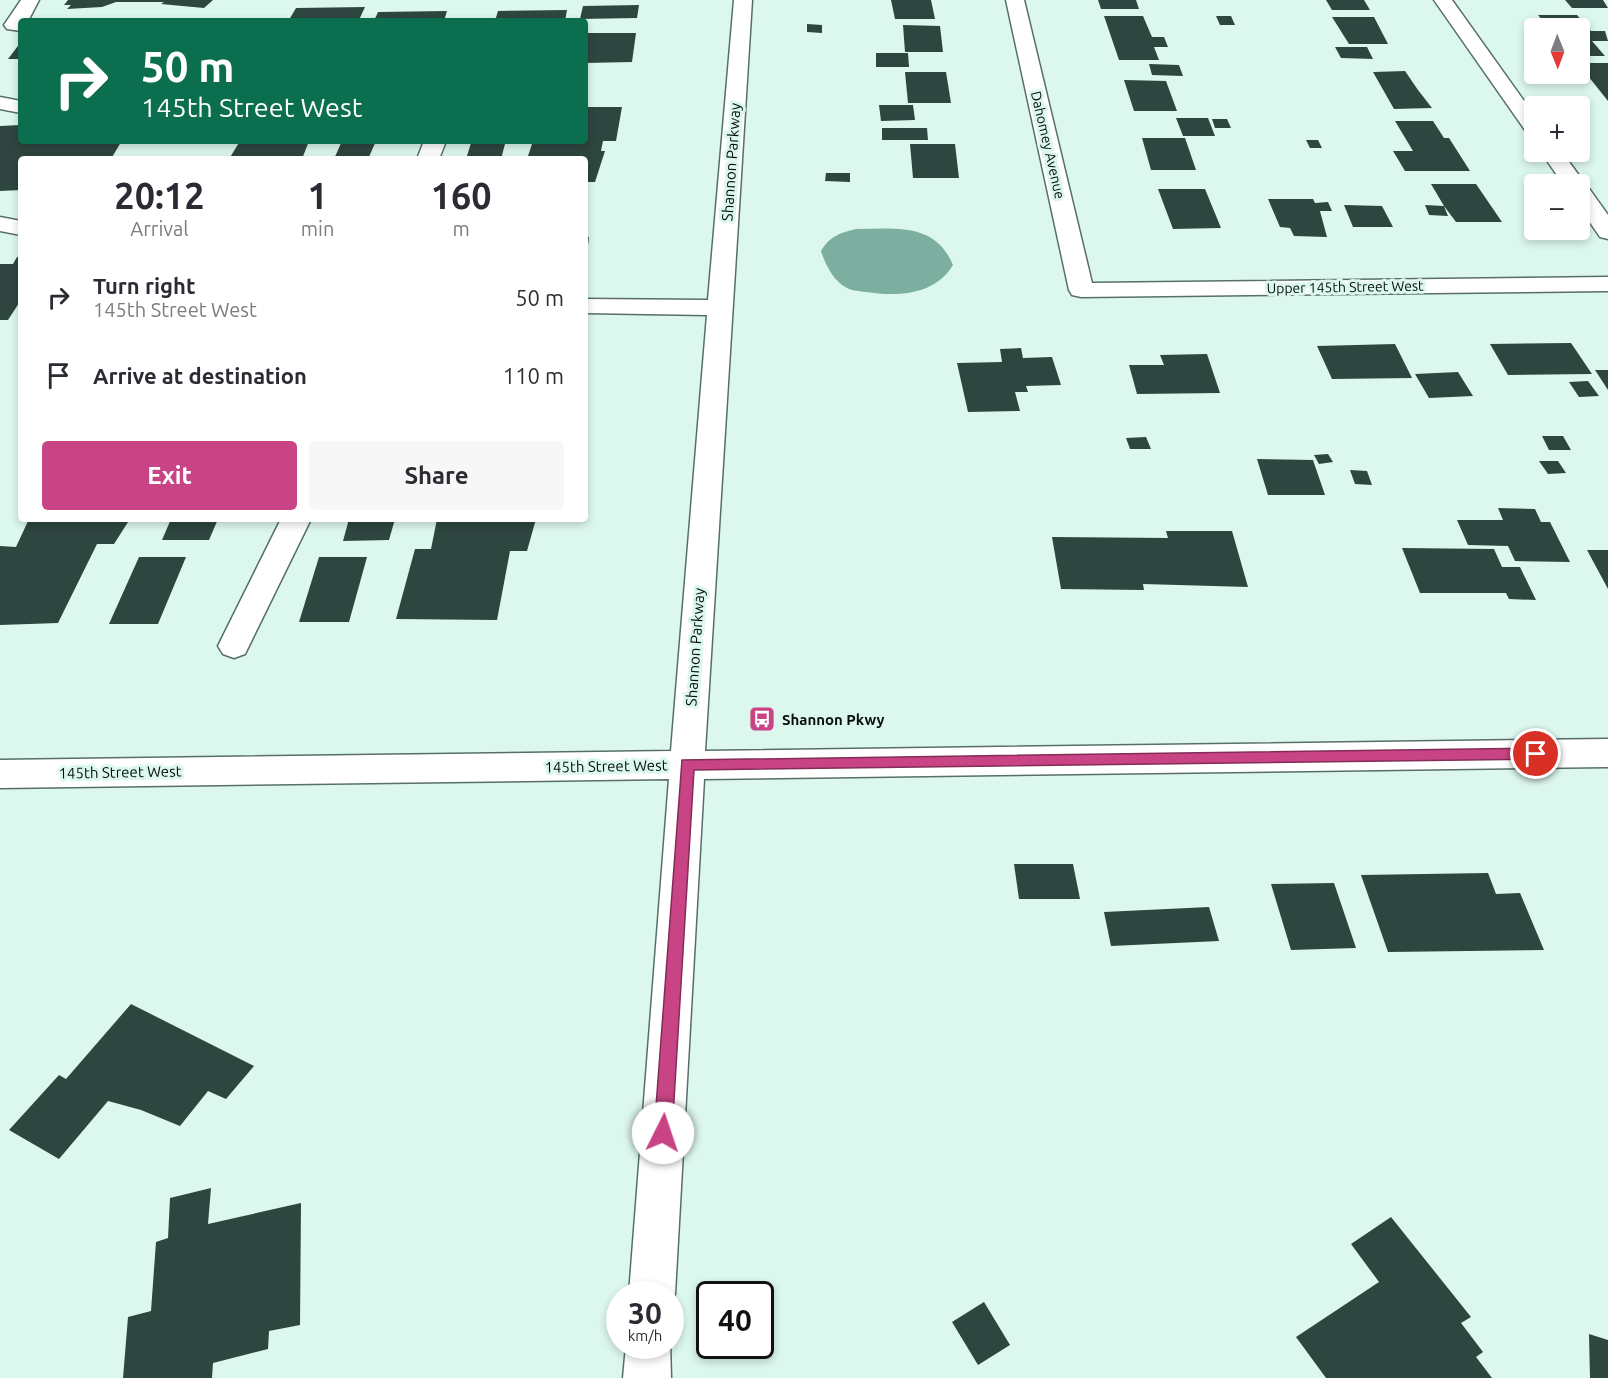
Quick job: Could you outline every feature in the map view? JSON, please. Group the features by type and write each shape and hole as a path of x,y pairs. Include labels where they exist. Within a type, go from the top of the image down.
{"street":[{"path":"19,18 30,0"},
{"name":"Shannon Parkway","path":"653,1281 687,765 743,0"},
{"name":"Dahomey Avenue","path":"1015,0 1081,290"},
{"path":"1443,0 1524,115"},
{"path":"0,103 18,106"},
{"path":"1590,206 1608,232"},
{"path":"0,224 18,227"},
{"path":"0,244 18,241"},
{"name":"Upper 145th Street West","path":"1081,290 1608,284"},
{"path":"588,306 721,308"},
{"path":"234,646 295,522"},
{"name":"145th Street West","path":"0,774 1608,753"},
{"path":"647,1378 648,1359"}],"shaded area":[{"path":"856,229 899,229 925,235 936,241 953,265 936,283 915,292 878,294 849,289 834,277 821,251 836,236"}],"building":[{"path":"68,0 213,0 204,8 161,4 164,2 116,2 102,7 67,9 71,5 64,5"},
{"path":"891,0 931,0 935,19 895,19"},
{"path":"1098,0 1136,0 1139,9 1101,9"},
{"path":"1326,0 1364,0 1370,10 1332,10"},
{"path":"1565,0 1603,0 1608,8 1572,8"},
{"path":"639,5 637,18 580,18 583,6"},
{"path":"365,7 360,18 290,18 296,8"},
{"path":"567,10 566,18 496,18 498,11"},
{"path":"447,11 445,18 375,18 378,12"},
{"path":"1538,15 1577,15 1580,18 1541,18"},
{"path":"1104,16 1143,16 1152,37 1164,37 1168,47 1154,47 1159,60 1119,60"},
{"path":"1216,16 1231,16 1235,25 1220,25"},
{"path":"1332,17 1374,17 1388,44 1349,44"},
{"path":"807,24 822,25 822,33 807,32"},
{"path":"903,25 940,26 943,52 905,52"},
{"path":"1590,30 1605,31 1608,41 1592,41 1605,56 1590,56"},
{"path":"588,33 636,33 632,62 588,63"},
{"path":"18,46 18,59 8,59"},
{"path":"1335,47 1367,47 1373,59 1341,58"},
{"path":"876,53 908,53 909,67 876,67"},
{"path":"1590,63 1608,63 1608,101 1590,78"},
{"path":"1149,64 1179,65 1183,76 1152,75"},
{"path":"1405,71 1432,108 1394,109 1373,72"},
{"path":"905,72 946,72 951,103 908,103"},
{"path":"1124,80 1166,81 1177,111 1134,111"},
{"path":"879,105 913,105 915,120 881,121"},
{"path":"588,107 622,107 616,141 603,141 601,151 605,151 595,182 588,182 588,156 528,156 532,144 588,144"},
{"path":"1176,118 1208,118 1215,136 1183,136"},
{"path":"1212,119 1227,119 1231,128 1215,128"},
{"path":"1395,121 1433,121 1444,138 1449,138 1470,171 1405,171 1393,151 1413,151"},
{"path":"18,125 18,144 120,144 113,156 18,156 18,190 0,191 0,126"},
{"path":"882,128 927,128 928,140 882,140"},
{"path":"1142,138 1185,138 1196,170 1151,170"},
{"path":"1306,140 1318,140 1322,148 1310,148"},
{"path":"238,144 308,144 303,156 231,156"},
{"path":"341,144 375,144 369,156 335,156"},
{"path":"471,144 505,144 502,156 467,156"},
{"path":"910,144 955,144 959,178 913,178"},
{"path":"826,173 850,173 850,182 825,181"},
{"path":"1431,184 1476,184 1502,222 1456,222"},
{"path":"1158,189 1205,189 1221,228 1173,229"},
{"path":"1268,199 1313,199 1315,203 1328,202 1332,211 1320,211 1327,237 1294,236 1290,228 1280,227"},
{"path":"1344,205 1382,206 1393,227 1353,227"},
{"path":"1425,205 1444,206 1448,216 1429,215"},
{"path":"18,257 18,305 8,320 0,320 0,264 13,264"},
{"path":"1571,343 1592,374 1508,375 1490,344"},
{"path":"1395,344 1412,378 1332,379 1317,346"},
{"path":"1021,348 1023,358 1052,357 1061,385 1026,386 1028,392 1015,392 1020,411 968,412 957,363 1002,362 1000,349"},
{"path":"1207,354 1220,393 1137,394 1129,365 1164,365 1160,355"},
{"path":"1595,370 1608,370 1608,390"},
{"path":"1458,372 1473,396 1429,398 1415,374"},
{"path":"1588,381 1599,396 1579,397 1569,382"},
{"path":"1542,436 1563,436 1571,450 1549,450"},
{"path":"1146,437 1151,449 1130,449 1126,438"},
{"path":"1328,454 1333,462 1319,464 1314,455"},
{"path":"1257,459 1313,460 1325,495 1268,495"},
{"path":"1539,461 1558,461 1566,473 1548,474"},
{"path":"1350,470 1367,471 1372,485 1355,484"},
{"path":"1498,508 1535,509 1541,522 1550,522 1570,562 1515,561 1508,546 1468,545 1457,520 1503,520"},
{"path":"28,522 128,522 114,544 97,544 58,623 0,625 0,546 16,547"},
{"path":"170,522 217,522 209,540 162,540"},
{"path":"348,522 394,522 389,540 343,541"},
{"path":"436,522 535,522 527,551 510,551 497,620 396,619 415,549 431,549"},
{"path":"1166,531 1232,531 1248,587 1143,584 1144,590 1061,589 1052,537 1168,538"},
{"path":"1402,548 1494,549 1502,567 1520,567 1536,600 1509,599 1506,593 1420,593"},
{"path":"1587,550 1608,550 1608,589"},
{"path":"139,557 186,557 158,624 109,624"},
{"path":"319,557 367,557 349,622 299,622"},
{"path":"1014,864 1073,864 1080,899 1019,899"},
{"path":"1488,873 1496,894 1520,893 1544,950 1388,952 1361,875"},
{"path":"1334,883 1356,948 1291,950 1271,884"},
{"path":"1209,907 1219,941 1111,946 1104,912"},
{"path":"131,1004 254,1066 226,1099 208,1091 180,1126 141,1110 108,1101 59,1159 9,1130 59,1075 66,1079"},
{"path":"211,1188 208,1224 301,1203 300,1325 269,1331 268,1349 213,1363 212,1378 123,1378 128,1317 151,1311 156,1242 168,1238 170,1198"},
{"path":"1391,1217 1471,1317 1461,1323 1483,1352 1476,1357 1492,1378 1326,1378 1296,1337 1379,1282 1351,1244"},
{"path":"984,1302 1010,1345 978,1365 952,1322"},
{"path":"1589,1334 1608,1340 1608,1378 1590,1378"}],"place":[{"name":"Shannon Pkwy","path":"762,719"}],"route":[{"path":"663,1133 687,765 1536,754"}]}
